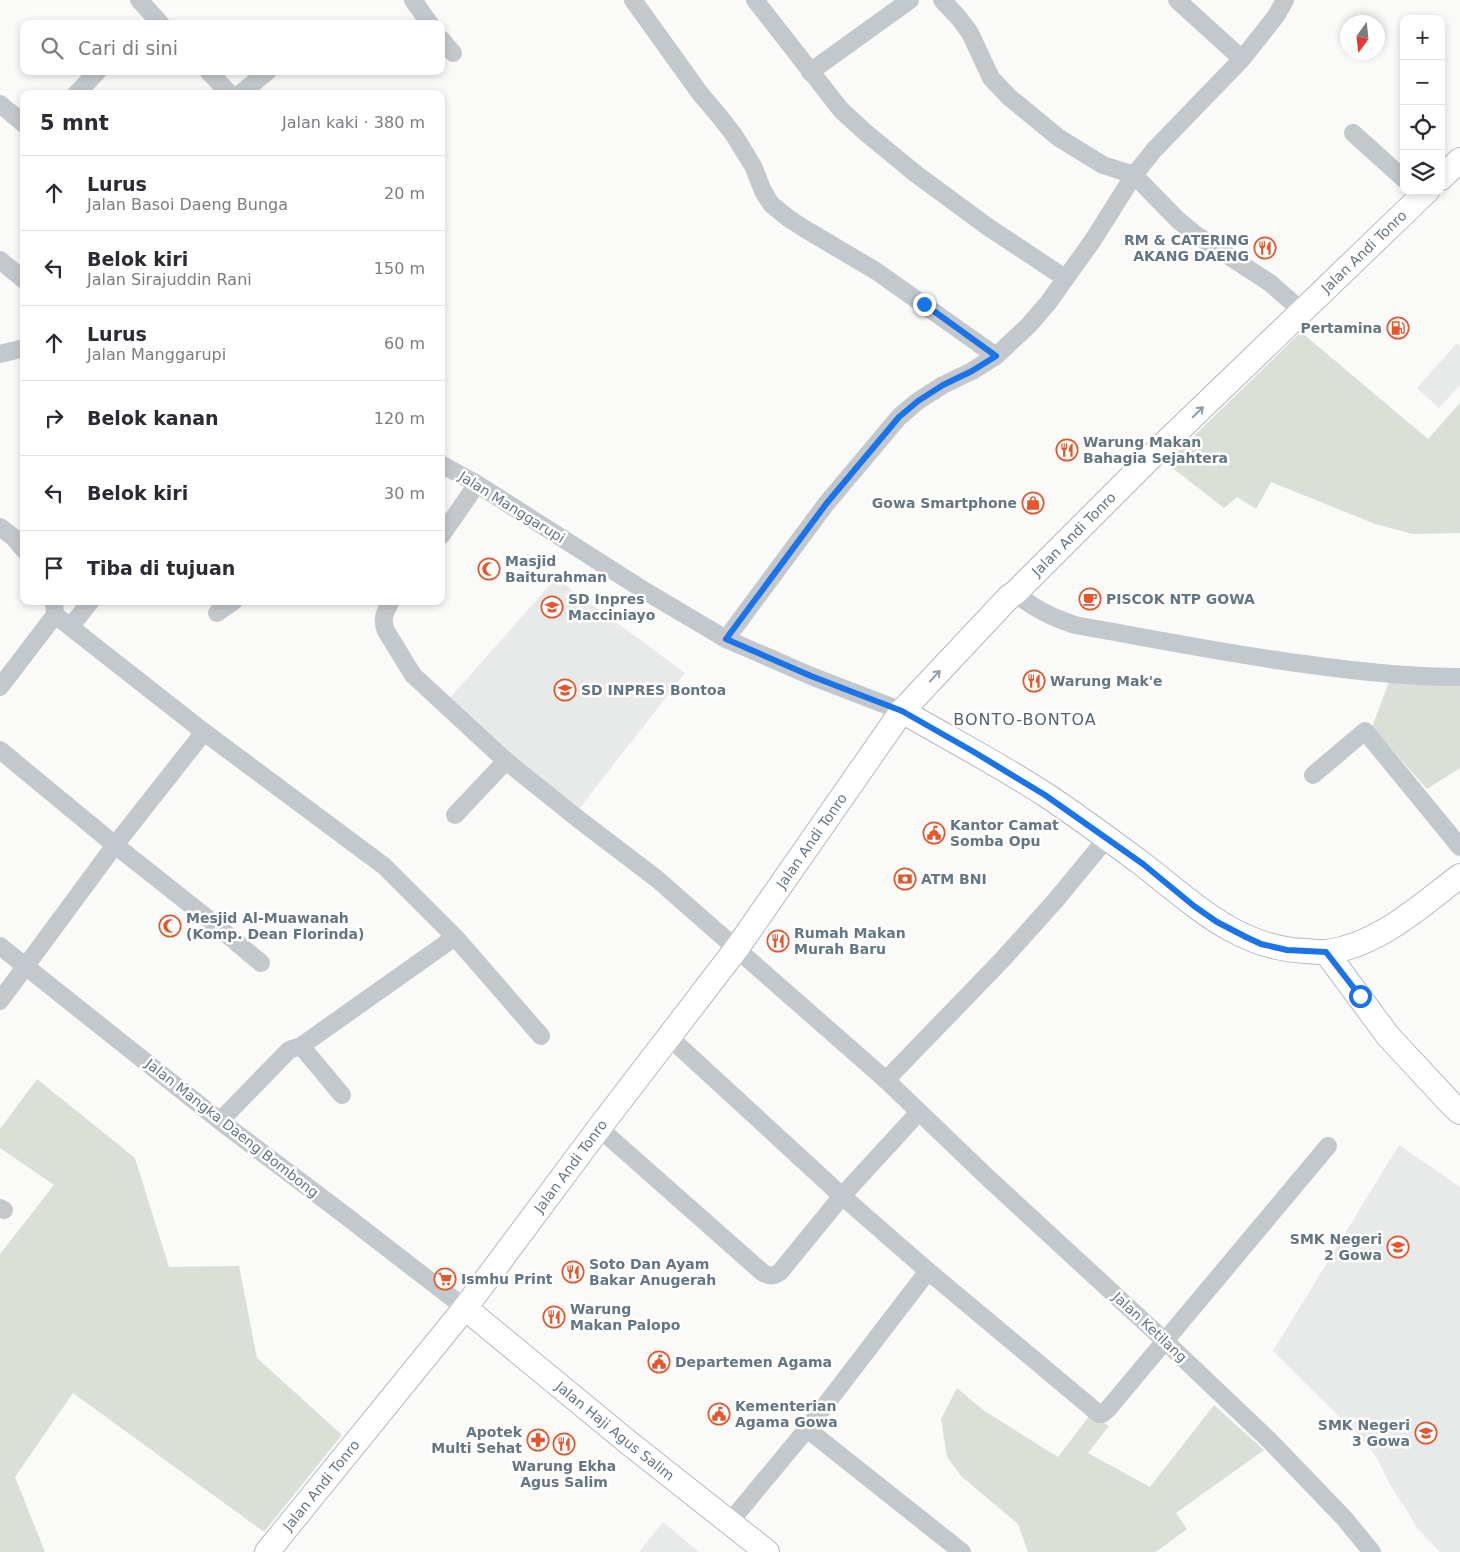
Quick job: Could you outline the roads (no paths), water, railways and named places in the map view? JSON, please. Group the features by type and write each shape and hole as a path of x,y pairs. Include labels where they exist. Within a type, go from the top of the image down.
{"street":[{"path":"139,0 151,20"},
{"path":"413,0 427,20"},
{"path":"633,0 699,92 734,135 754,166 763,190 771,204 805,229 876,271 996,356"},
{"path":"755,0 841,110 864,132 988,227 1064,278"},
{"path":"810,72 910,0"},
{"path":"942,0 970,33 991,78 1009,96 1060,138 1103,165 1134,175 1178,220 1270,283 1302,311"},
{"path":"1178,0 1242,59"},
{"path":"726,639 826,504 899,417 918,401 943,385 972,371 996,356 1048,303 1064,278 1093,240 1134,175 1154,150 1242,59 1276,16 1285,0"},
{"path":"445,43 452,53"},
{"path":"80,90 94,75"},
{"path":"212,75 226,90"},
{"path":"245,90 263,75"},
{"path":"0,104 20,121"},
{"path":"1353,133 1400,175"},
{"path":"1445,174 1460,160"},
{"name":"Jalan Andi Tonro","path":"267,1552 464,1308 726,960 737,948 902,711 1010,596 1420,195"},
{"path":"0,260 20,277"},
{"path":"0,354 20,349"},
{"name":"Jalan Manggarupi","path":"445,466 478,484 645,591 726,639 811,676 902,711"},
{"path":"445,530 478,484"},
{"path":"0,527 20,546"},
{"path":"1014,593 1052,618 1075,625 1258,658 1378,674 1423,677 1460,676"},
{"path":"71,626 88,605"},
{"path":"217,613 228,605"},
{"name":"Jalan Ketilang","path":"389,605 383,619 383,624 413,675 506,761 657,879 886,1080 1270,1441 1344,1518 1372,1552"},
{"path":"0,688 54,608 71,626 204,732 384,866 455,937 541,1036"},
{"path":"902,711 1045,795 1143,864 1194,906 1217,922 1261,944 1287,950 1326,952 1348,948 1386,930 1460,876"},
{"path":"1313,775 1365,731 1460,846"},
{"path":"0,1001 115,845 204,732"},
{"path":"0,750 115,845 211,920 261,964"},
{"path":"455,815 506,761"},
{"path":"886,1080 1055,902 1107,838"},
{"path":"220,1121 289,1050 301,1046 455,937"},
{"name":"Jalan Mangka Daeng Bombong","path":"0,946 220,1121 464,1308"},
{"path":"1326,952 1388,1036 1460,1112"},
{"path":"669,1037 842,1196 928,1271 1099,1414 1108,1409 1166,1342 1328,1146"},
{"path":"301,1046 342,1096"},
{"path":"599,1128 763,1273 770,1276 780,1272 842,1196 919,1112"},
{"path":"729,1523 807,1429 928,1271"},
{"name":"Jalan Haji Agus Salim","path":"464,1308 766,1552"},
{"path":"807,1429 962,1552"}],"place":[{"name":"RM & CATERING AKANG DAENG","path":"1265,248"},
{"name":"Pertamina","path":"1398,328"},
{"name":"Warung Makan Bahagia Sejahtera","path":"1067,450"},
{"name":"Gowa Smartphone","path":"1033,503"},
{"name":"Masjid Baiturahman","path":"489,569"},
{"name":"PISCOK NTP GOWA","path":"1090,599"},
{"name":"SD Inpres Macciniayo","path":"552,607"},
{"name":"Warung Mak'e","path":"1034,681"},
{"name":"SD INPRES Bontoa","path":"565,690"},
{"name":"Kantor Camat Somba Opu","path":"934,833"},
{"name":"ATM BNI","path":"905,879"},
{"name":"Mesjid Al-Muawanah (Komp. Dean Florinda)","path":"170,926"},
{"name":"Rumah Makan Murah Baru","path":"778,941"},
{"name":"SMK Negeri 2 Gowa","path":"1398,1247"},
{"name":"Soto Dan Ayam Bakar Anugerah","path":"573,1272"},
{"name":"Ismhu Print","path":"445,1279"},
{"name":"Warung Makan Palopo","path":"554,1317"},
{"name":"Departemen Agama","path":"659,1362"},
{"name":"Kementerian Agama Gowa","path":"719,1414"},
{"name":"SMK Negeri 3 Gowa","path":"1426,1433"},
{"name":"Apotek Multi Sehat","path":"538,1440"},
{"name":"Warung Ekha Agus Salim","path":"564,1444"}],"district":[{"name":"BONTO-BONTOA","path":"1025,719"}]}
